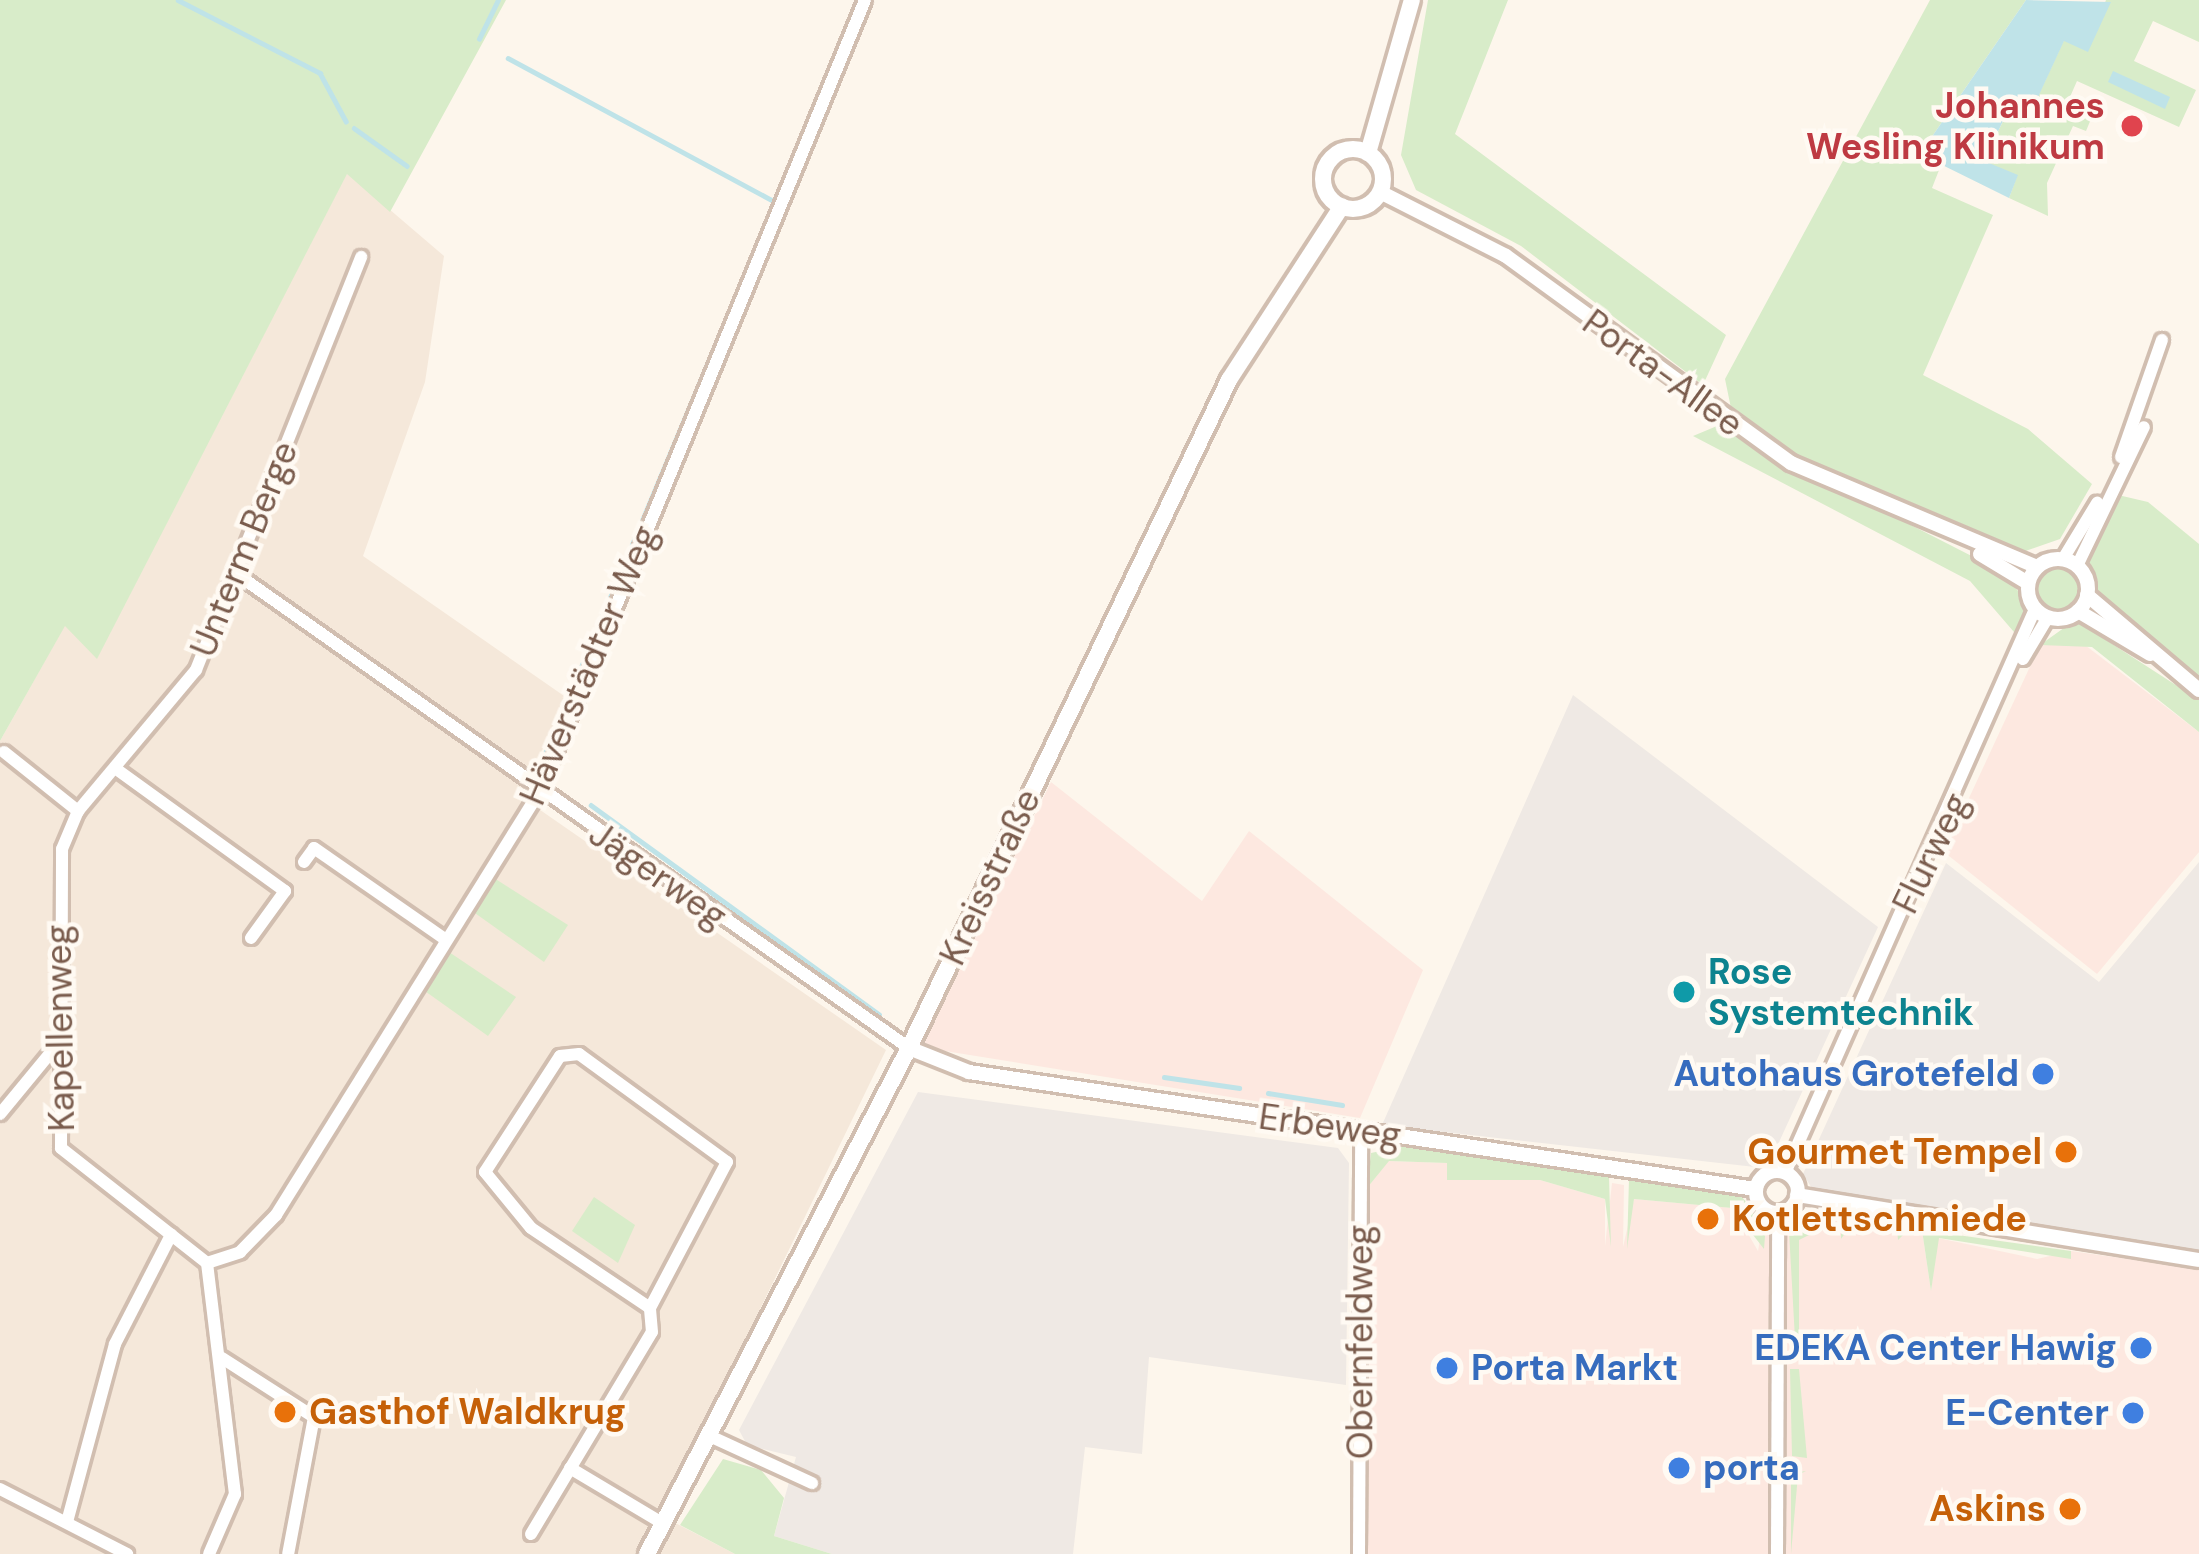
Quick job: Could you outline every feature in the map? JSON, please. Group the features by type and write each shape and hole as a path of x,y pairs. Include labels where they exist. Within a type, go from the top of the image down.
{"main road":[{"path":"1368,153 1348,149 1326,167 1325,187 1342,206 1380,192 1368,153 1412,0"},
{"name":"Kreisstraße","path":"646,1554 715,1438 909,1048 1228,380 1342,206"}],"street":[{"name":"Häverstädter Weg","path":"207,1264 240,1252 276,1215 540,791 866,0"},
{"name":"Porta-Allee","path":"1380,192 1507,256 1791,463 1956,539 2037,567"},
{"name":"Unterm Berge","path":"78,811 119,771 184,691 361,257"},
{"path":"2070,562 2121,458 2162,340"},
{"path":"2121,458 2144,428"},
{"name":"Porta-Allee","path":"1956,539 2028,584"},
{"path":"2070,562 2037,567 2028,584 2042,613 2078,611 2175,669"},
{"path":"2070,562 2087,595 2199,690"},
{"name":"Jägerweg","path":"234,572 909,1048"},
{"path":"2078,611 2087,595"},
{"name":"Flurweg","path":"1784,1173 2042,613"},
{"path":"4,752 78,811"},
{"path":"119,771 285,891 251,938"},
{"name":"Kapellenweg","path":"78,811 59,867 56,1046 61,1148 207,1264"},
{"path":"304,862 314,848 445,939"},
{"path":"0,1114 56,1046"},
{"name":"Erbeweg","path":"909,1048 969,1072 1756,1189"},
{"path":"531,1534 652,1332 650,1308 727,1162 579,1054 560,1056 485,1172 531,1228 650,1308"},
{"name":"Obernfeldweg","path":"1359,1554 1360,1130"},
{"path":"1777,1554 1778,1214 1756,1189 1784,1173 1797,1195"},
{"path":"1778,1214 1797,1195"},
{"path":"1797,1195 2199,1260"},
{"path":"67,1522 115,1344 171,1235"},
{"path":"207,1264 235,1494 209,1554"},
{"path":"222,1358 314,1417 288,1554"},
{"path":"715,1438 812,1483"},
{"path":"570,1468 664,1524"},
{"path":"0,1490 127,1554"}],"shaded area":[{"path":"347,173 444,256 425,382 363,556 567,698 520,796 886,1050 660,1515 735,1554 0,1554 0,741 65,625 97,658"},
{"path":"2081,642 2199,732 2199,852 2097,974 1944,852 2040,645"},
{"path":"1573,695 1878,927 1774,1153 1755,1167 1382,1125"},
{"path":"1051,782 1202,901 1249,831 1423,970 1360,1118 920,1047"},
{"path":"2199,862 2199,1250 1813,1190 1803,1174 1946,863 2099,982"},
{"path":"918,1092 1338,1148 1349,1163 1346,1385 1149,1357 1142,1454 1085,1447 1073,1554 832,1554 774,1536 796,1457 747,1445 739,1430"},
{"path":"1388,1161 1448,1163 1448,1180 1540,1180 1605,1199 1605,1246 1612,1183 1624,1185 1623,1247 1634,1199 1733,1208 1758,1251 1761,1233 1795,1234 1795,1339 1808,1335 1799,1335 1799,1239 1821,1215 1841,1218 1841,1239 1847,1229 1898,1229 1898,1239 1906,1226 1922,1230 1931,1291 1938,1238 2037,1259 2071,1251 2199,1269 2199,1554 1366,1554 1367,1188"}],"green space":[{"path":"0,0 506,0 390,212 347,174 97,659 65,626 0,741"},
{"path":"1428,0 1508,0 1455,134 1726,335 1703,385 1521,246 1416,190 1401,155"},
{"path":"1930,0 2026,0 1920,154 1941,165 1932,188 1993,215 1923,375 2028,429 2092,484 2060,539 2017,554 1796,455 1732,413 1725,379"},
{"path":"2106,0 2199,0 2199,42 2153,21 2134,61 2196,90 2179,127 2077,81 2066,106 2091,119 2086,131 2073,126 2047,183 2048,216 2009,198 2017,176 1983,162 2014,99 2033,107 2064,40 2087,51"},
{"path":"1717,426 2001,571 2025,599 2020,639 1970,581 1693,436"},
{"path":"2118,495 2148,502 2199,544 2199,678 2095,591 2086,554"},
{"path":"2058,568 2073,574 2079,589 2073,604 2058,610 2043,604 2037,589 2043,574"},
{"path":"2075,620 2199,700 2199,732 2092,647 2040,645"},
{"path":"494,878 568,925 544,962 472,911"},
{"path":"446,950 516,997 488,1036 422,989"},
{"path":"1409,1145 1609,1176 1611,1247 1605,1199 1540,1180 1447,1180 1447,1163 1389,1161 1367,1188 1371,1153"},
{"path":"1629,1179 1740,1195 1766,1224 1764,1249 1732,1208 1634,1199 1627,1249"},
{"path":"594,1197 635,1225 618,1263 572,1231"},
{"path":"1816,1207 1890,1217 1907,1231 1898,1240 1897,1229 1848,1229 1841,1239 1841,1218 1822,1215 1821,1229 1799,1240 1799,1334 1809,1336 1795,1339 1789,1231"},
{"path":"1922,1230 2071,1251 2071,1259 1939,1238 1931,1291"},
{"path":"1790,1369 1799,1369 1807,1458 1792,1456"},
{"path":"723,1459 761,1470 784,1498 774,1536 832,1554 735,1554 680,1525"},
{"path":"1806,1471 1798,1475 1791,1554 1791,1473"}],"water":[{"path":"2026,0 2111,2 2088,52 2064,41 2033,108 2013,100 1984,161 2018,175 2009,198 1920,154"},
{"path":"2113,71 2170,97 2165,109 2108,82"}],"waterway":[{"path":"178,0 320,73 346,121"},
{"path":"479,39 498,0"},
{"path":"508,58 775,202 543,760"},
{"path":"354,128 407,166"},
{"path":"591,805 879,1014"},
{"path":"1164,1077 1239,1088"},
{"path":"1268,1093 1342,1105"}],"place":[{"name":"Johannes Wesling Klinikum","path":"2132,126"},
{"name":"Rose Systemtechnik","path":"1684,992"},
{"name":"Autohaus Grotefeld","path":"2043,1074"},
{"name":"Gourmet Tempel","path":"2066,1152"},
{"name":"Kotlettschmiede","path":"1708,1219"},
{"name":"EDEKA Center Hawig","path":"2141,1348"},
{"name":"Porta Markt","path":"1447,1368"},
{"name":"Gasthof Waldkrug","path":"285,1412"},
{"name":"E-Center","path":"2133,1413"},
{"name":"porta","path":"1679,1468"},
{"name":"Askins","path":"2070,1509"}]}
